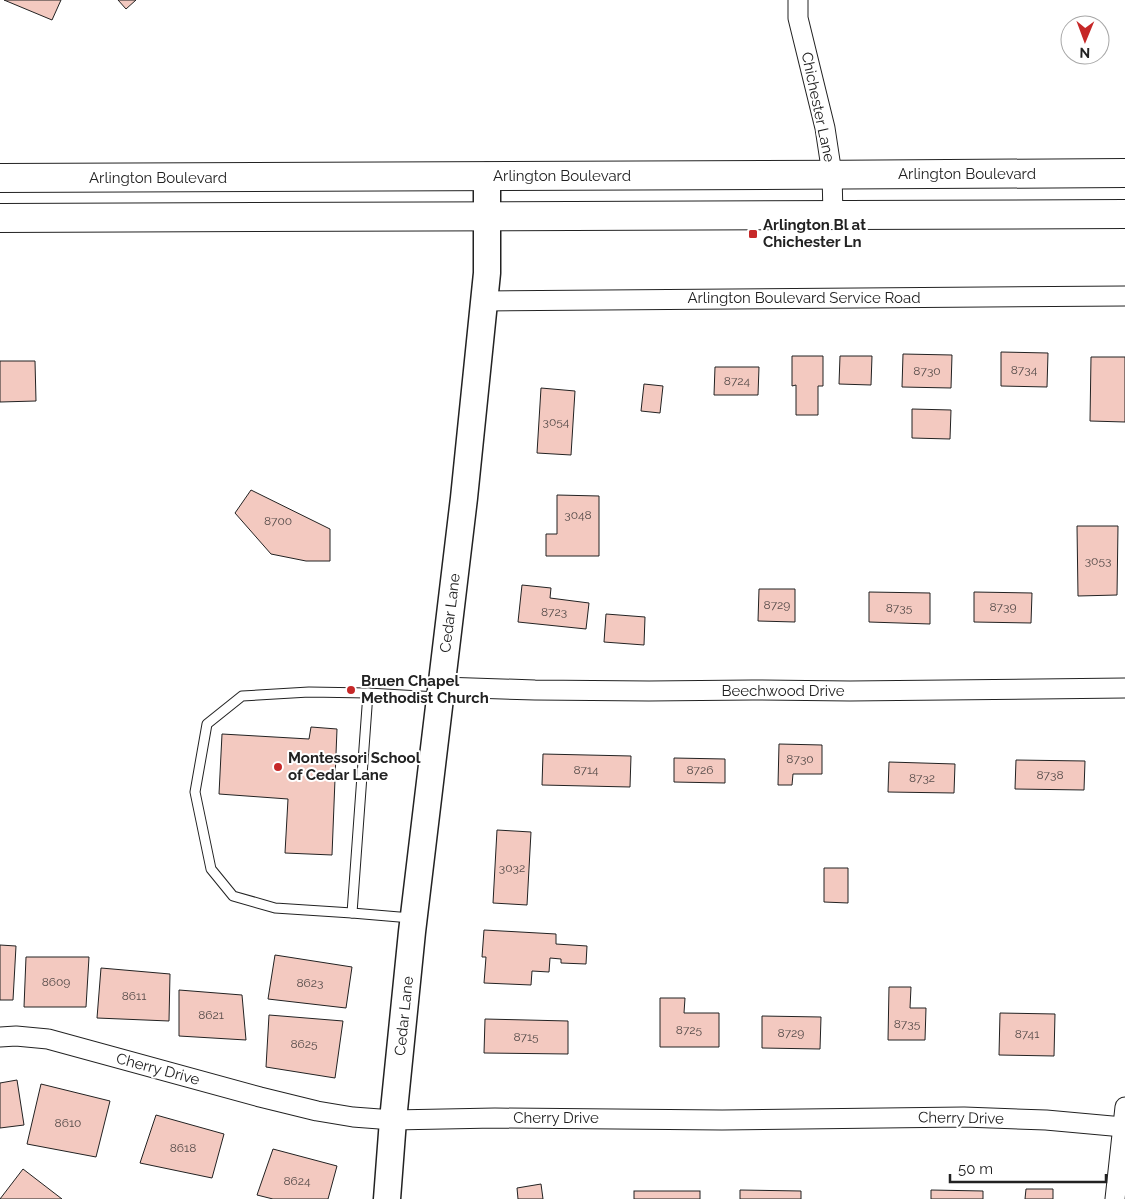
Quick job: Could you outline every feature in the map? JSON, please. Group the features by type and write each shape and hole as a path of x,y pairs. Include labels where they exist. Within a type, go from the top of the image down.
{"main road":[{"name":"Arlington Boulevard","path":"0,178 1125,173"},
{"name":"Cedar Lane","path":"387,1199 393,1120 414,918 464,498 486,273 487,176"},
{"path":"0,218 1125,214"}],"street":[{"name":"Chichester Lane","path":"798,0 798,18 824,128 832,174 833,215"},
{"name":"Arlington Boulevard Service Road","path":"483,301 1125,296"},
{"name":"Beechwood Drive","path":"441,692 1125,688"},
{"name":"Cherry Drive","path":"0,1037 16,1036 48,1039 317,1111 353,1118 393,1120 584,1118 722,1120 964,1117 1046,1120 1123,1127"},
{"path":"1115,1199 1125,1107"}],"lane":[{"path":"414,918 275,908 233,896 211,869 195,792 207,724 242,696 309,692 441,692"},
{"path":"352,913 368,693"}],"building":[{"path":"4,0 61,0 52,20"},
{"path":"118,0 136,0 126,9"},
{"path":"1001,352 1048,353 1047,387 1001,386"},
{"path":"903,354 952,355 951,388 902,387"},
{"path":"792,356 823,356 823,386 818,386 818,415 796,415 796,385 792,386"},
{"path":"840,356 872,356 871,385 839,384"},
{"path":"1091,357 1125,357 1125,422 1090,421"},
{"path":"0,361 35,361 36,401 0,402"},
{"path":"715,367 759,367 758,395 714,395"},
{"path":"644,384 663,386 660,413 641,411"},
{"path":"541,388 575,391 571,455 537,453"},
{"path":"912,409 951,410 950,439 912,438"},
{"path":"251,490 330,529 330,561 306,561 271,554 235,513"},
{"path":"557,495 599,496 599,556 546,556 546,534 557,534"},
{"path":"1077,526 1118,526 1117,595 1078,596"},
{"path":"522,585 551,588 550,598 589,603 586,629 518,622"},
{"path":"759,589 795,589 795,622 758,621"},
{"path":"869,592 930,593 930,624 869,622"},
{"path":"974,592 1032,593 1031,623 974,622"},
{"path":"606,614 645,617 644,645 604,642"},
{"name":"Montessori School of Cedar Lane","path":"311,727 337,729 332,855 285,853 288,799 219,794 222,734 309,739"},
{"path":"779,744 822,745 822,774 793,774 792,785 778,785"},
{"path":"543,754 631,756 630,787 542,785"},
{"path":"674,758 725,759 725,783 674,782"},
{"path":"1016,760 1085,761 1084,790 1015,789"},
{"path":"889,762 955,764 954,793 888,792"},
{"path":"497,830 531,832 527,905 493,903"},
{"path":"824,868 848,868 848,903 824,902"},
{"path":"484,930 556,934 556,944 587,946 586,964 561,963 561,959 550,958 549,972 532,971 531,985 484,983 486,957 482,957"},
{"path":"0,945 16,946 13,1000 0,1000"},
{"path":"275,955 352,967 346,1008 268,999"},
{"path":"26,957 89,957 86,1007 24,1007"},
{"path":"101,968 170,974 169,1021 97,1018"},
{"path":"889,987 911,987 910,1008 926,1008 925,1040 888,1040"},
{"path":"179,990 242,995 246,1040 179,1036"},
{"path":"660,998 685,998 684,1013 719,1013 719,1047 660,1047"},
{"path":"1000,1013 1055,1014 1054,1056 999,1055"},
{"path":"269,1015 343,1021 335,1078 266,1067"},
{"path":"762,1016 821,1017 820,1049 762,1048"},
{"path":"485,1019 568,1021 568,1054 484,1053"},
{"path":"17,1080 24,1125 0,1128 0,1083"},
{"path":"41,1084 110,1101 96,1157 27,1144"},
{"path":"156,1115 224,1134 212,1178 140,1163"},
{"path":"273,1149 337,1166 328,1199 273,1199 257,1195"},
{"path":"23,1169 62,1199 0,1199"},
{"path":"541,1184 543,1199 518,1199 517,1188"},
{"path":"1026,1189 1053,1189 1053,1199 1025,1199"},
{"path":"740,1190 801,1191 801,1199 740,1199"},
{"path":"931,1190 983,1191 983,1199 931,1199"},
{"path":"634,1191 700,1191 700,1199 634,1199"}],"place":[{"name":"Arlington Bl at Chichester Ln","path":"753,234"},
{"name":"Bruen Chapel Methodist Church","path":"351,690"},
{"name":"Montessori School of Cedar Lane","path":"278,767"}]}
